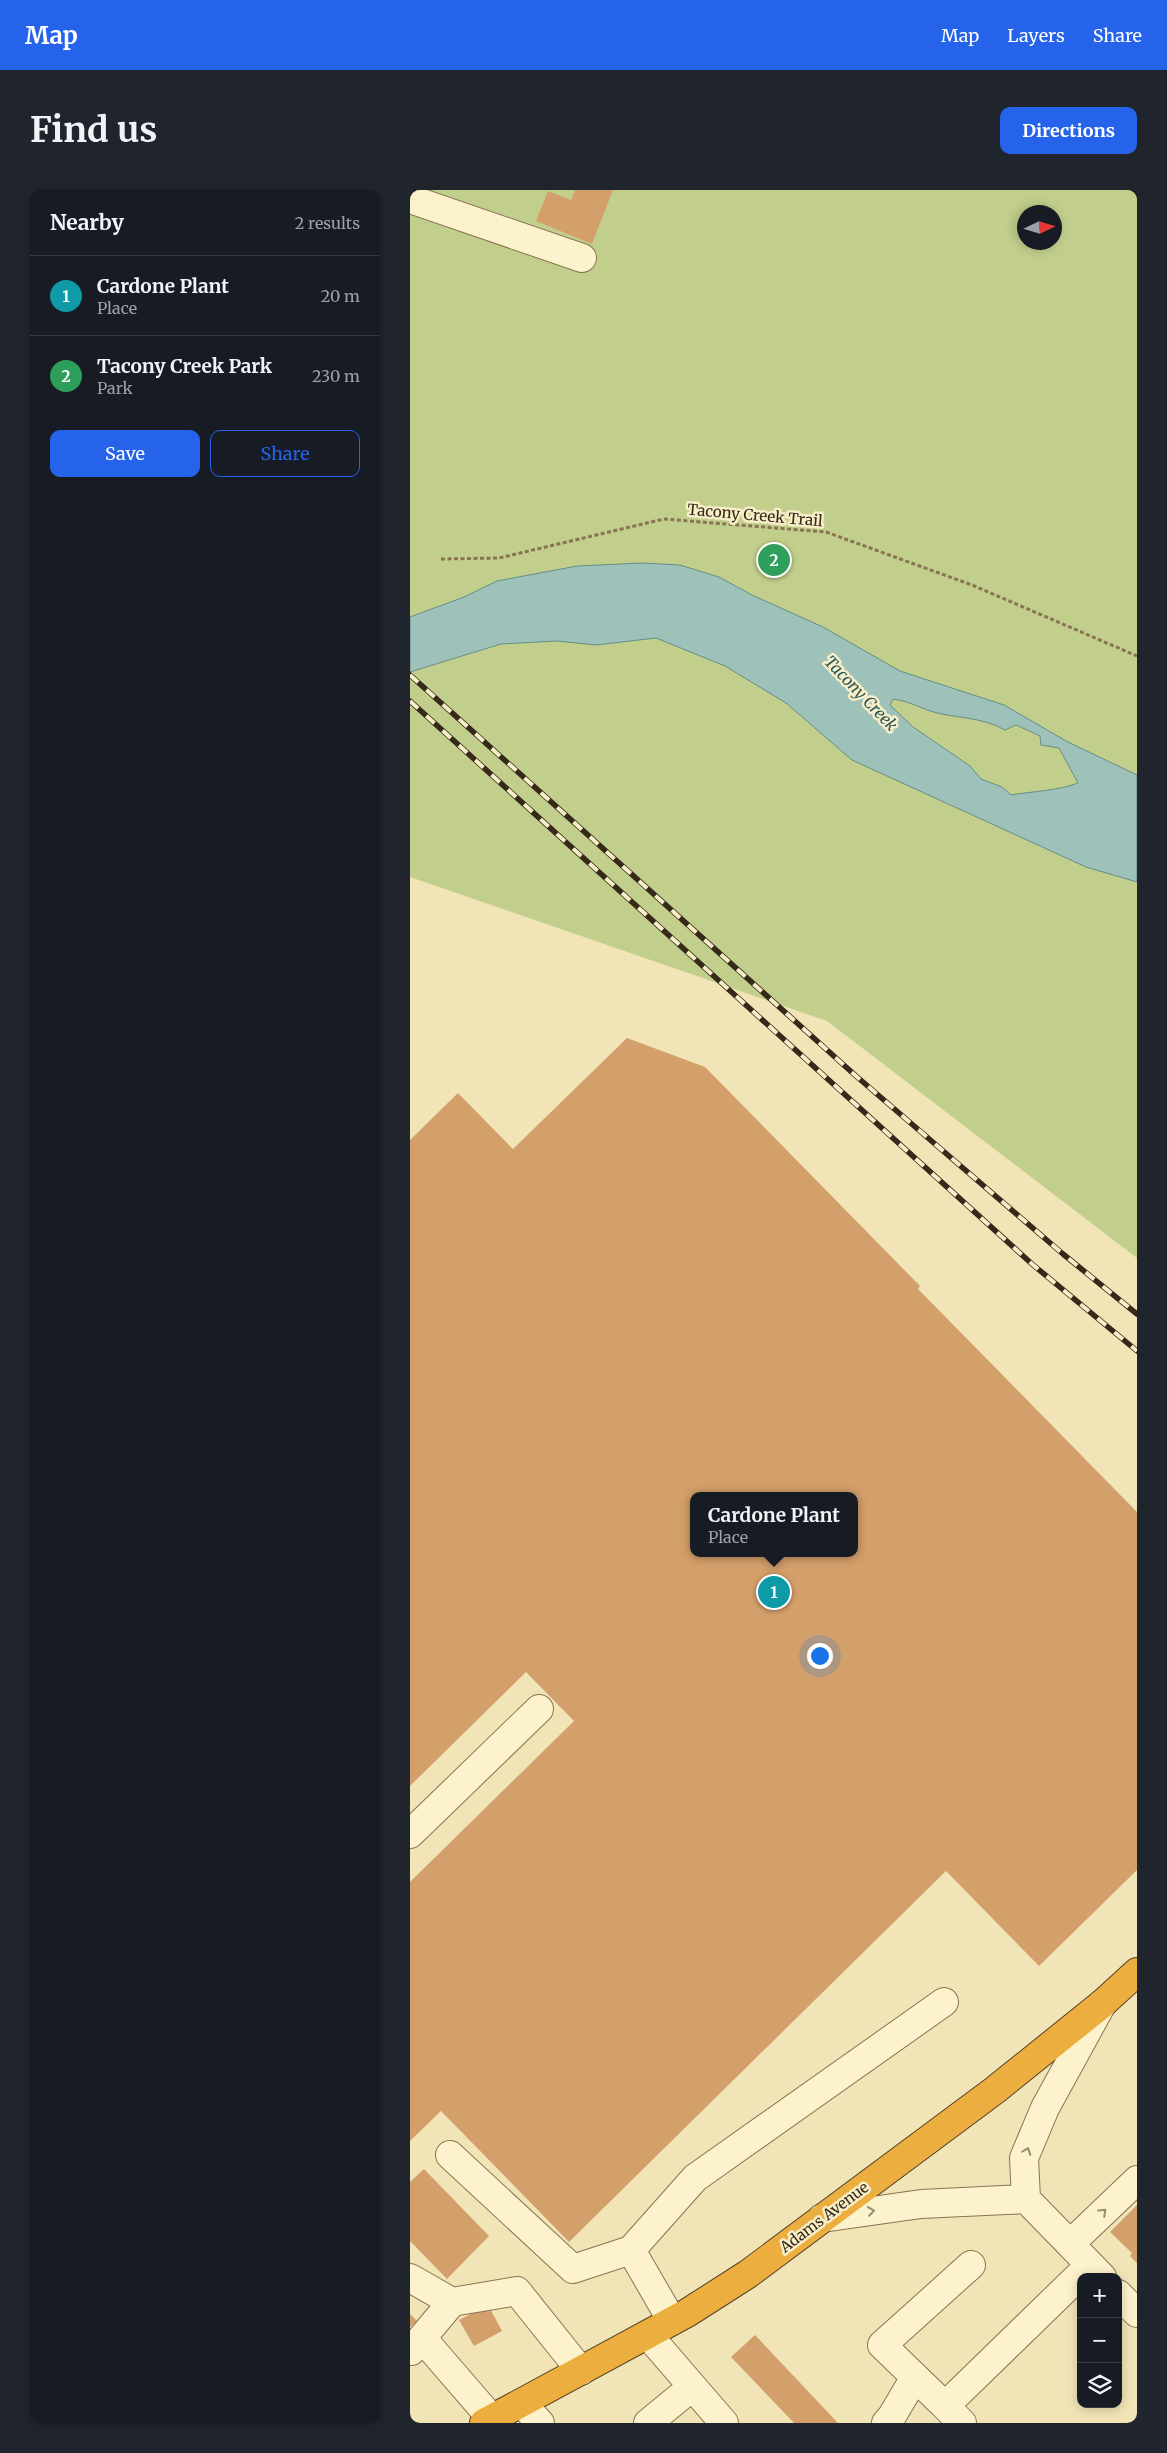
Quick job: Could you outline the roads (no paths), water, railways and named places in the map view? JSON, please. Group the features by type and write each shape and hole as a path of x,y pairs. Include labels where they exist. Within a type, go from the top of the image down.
{"highway":[{"name":"Adams Avenue","path":"488,2421 648,2335 748,2274 995,2090 1102,2004 1137,1972"}],"lane":[{"path":"410,199 582,258"},
{"path":"410,1834 539,1709"},
{"path":"450,2155 573,2269 632,2250 695,2178 944,2002"},
{"path":"971,2264 882,2345 954,2414 1096,2271 1026,2199 1024,2158 1045,2108 1102,2004"},
{"path":"1070,2244 1137,2180"},
{"path":"822,2218 921,2204 1026,2199"},
{"path":"632,2250 672,2321"},
{"path":"410,2278 452,2302"},
{"path":"488,2421 416,2345 452,2302 517,2290 581,2370"},
{"path":"1122,2298 1137,2313"},
{"path":"648,2335 724,2423"},
{"path":"892,2421 915,2377"},
{"path":"648,2423 692,2387"},
{"path":"522,2402 540,2423"}],"water":[{"name":"Tacony Creek","path":"642,563 680,565 719,577 754,596 823,627 900,671 1004,705 1068,742 1137,775 1137,882 1086,867 852,760 786,703 725,666 656,638 596,645 557,641 501,644 410,672 410,617 464,597 497,581 577,566","holes":["893,699 940,714 986,722 1005,730 1016,725 1040,736 1041,745 1059,748 1078,783 1054,789 1011,795 1002,787 981,779 970,766 913,727 890,705"]}],"railway":[{"path":"410,675 856,1076 1063,1254 1137,1314"},
{"path":"410,701 1032,1264 1137,1351"}],"place":[{"name":"Tacony Creek Park","path":"774,560"},
{"name":"Cardone Plant","path":"774,1592"}]}
